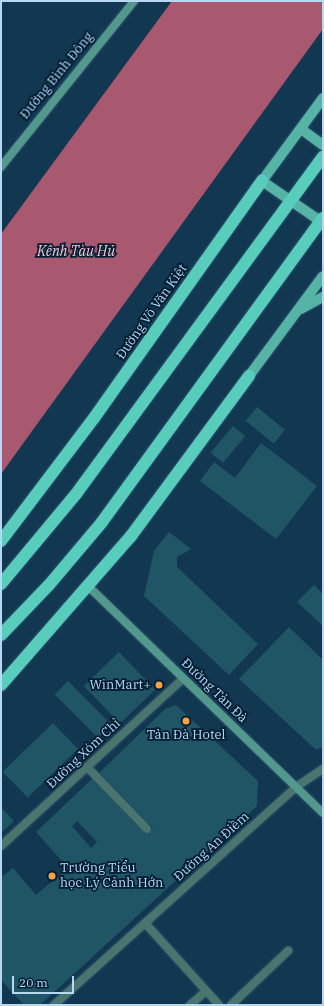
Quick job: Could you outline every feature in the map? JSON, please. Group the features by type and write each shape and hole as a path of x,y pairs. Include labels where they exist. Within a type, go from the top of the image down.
{"highway":[{"path":"1,584 76,494 323,157"},
{"name":"Đường Võ Văn Kiệt","path":"1,541 94,418 262,181"},
{"path":"1,635 49,585 102,522 322,221"},
{"path":"1,685 89,587 131,536 249,376"}],"main road":[{"name":"Đường Võ Văn Kiệt","path":"262,181 323,98"},
{"path":"301,129 323,145"},
{"path":"262,181 322,221"},
{"path":"249,376 323,276"},
{"path":"297,310 323,296"}],"street":[{"name":"Đường Bình Đông","path":"2,164 134,1"},
{"name":"Đường Tản Đà","path":"89,587 323,813"},
{"name":"Đường Xóm Chỉ","path":"1,846 184,678"},
{"path":"87,767 148,829"},
{"name":"Đường An Điềm","path":"54,1005 296,787 323,770"},
{"path":"144,923 219,1005"},
{"path":"231,1005 288,951"},
{"path":"190,1005 206,991"}],"water":[{"name":"Kênh Tàu Hủ","path":"172,1 323,1 323,29 1,474 1,234"}],"building":[{"path":"257,407 285,430 274,444 246,421"},
{"path":"233,426 245,436 223,463 211,453"},
{"path":"261,443 317,486 276,539 200,481 214,462 235,478"},
{"path":"169,532 191,549 177,557 177,567 258,644 229,675 144,596 154,551"},
{"path":"314,585 323,594 323,626 297,602"},
{"path":"289,627 323,660 323,748 315,749 239,679"},
{"path":"119,652 155,689 120,723 84,686"},
{"path":"68,681 111,724 98,738 55,694"},
{"path":"176,705 258,781 257,806 40,1005 24,1005 1,980 1,874 3,876 13,868 36,895 68,868 36,832 93,778 147,834 153,828 99,773 165,709","holes":["77,821 97,842 91,848 72,826"]},
{"path":"53,723 78,749 28,798 3,772"},
{"path":"1,807 14,821 1,833"}],"place":[{"name":"WinMart+","path":"159,685"},
{"name":"Tản Đà Hotel","path":"186,721"},
{"name":"Trường Tiểu học Lý Cảnh Hớn","path":"52,876"}]}
